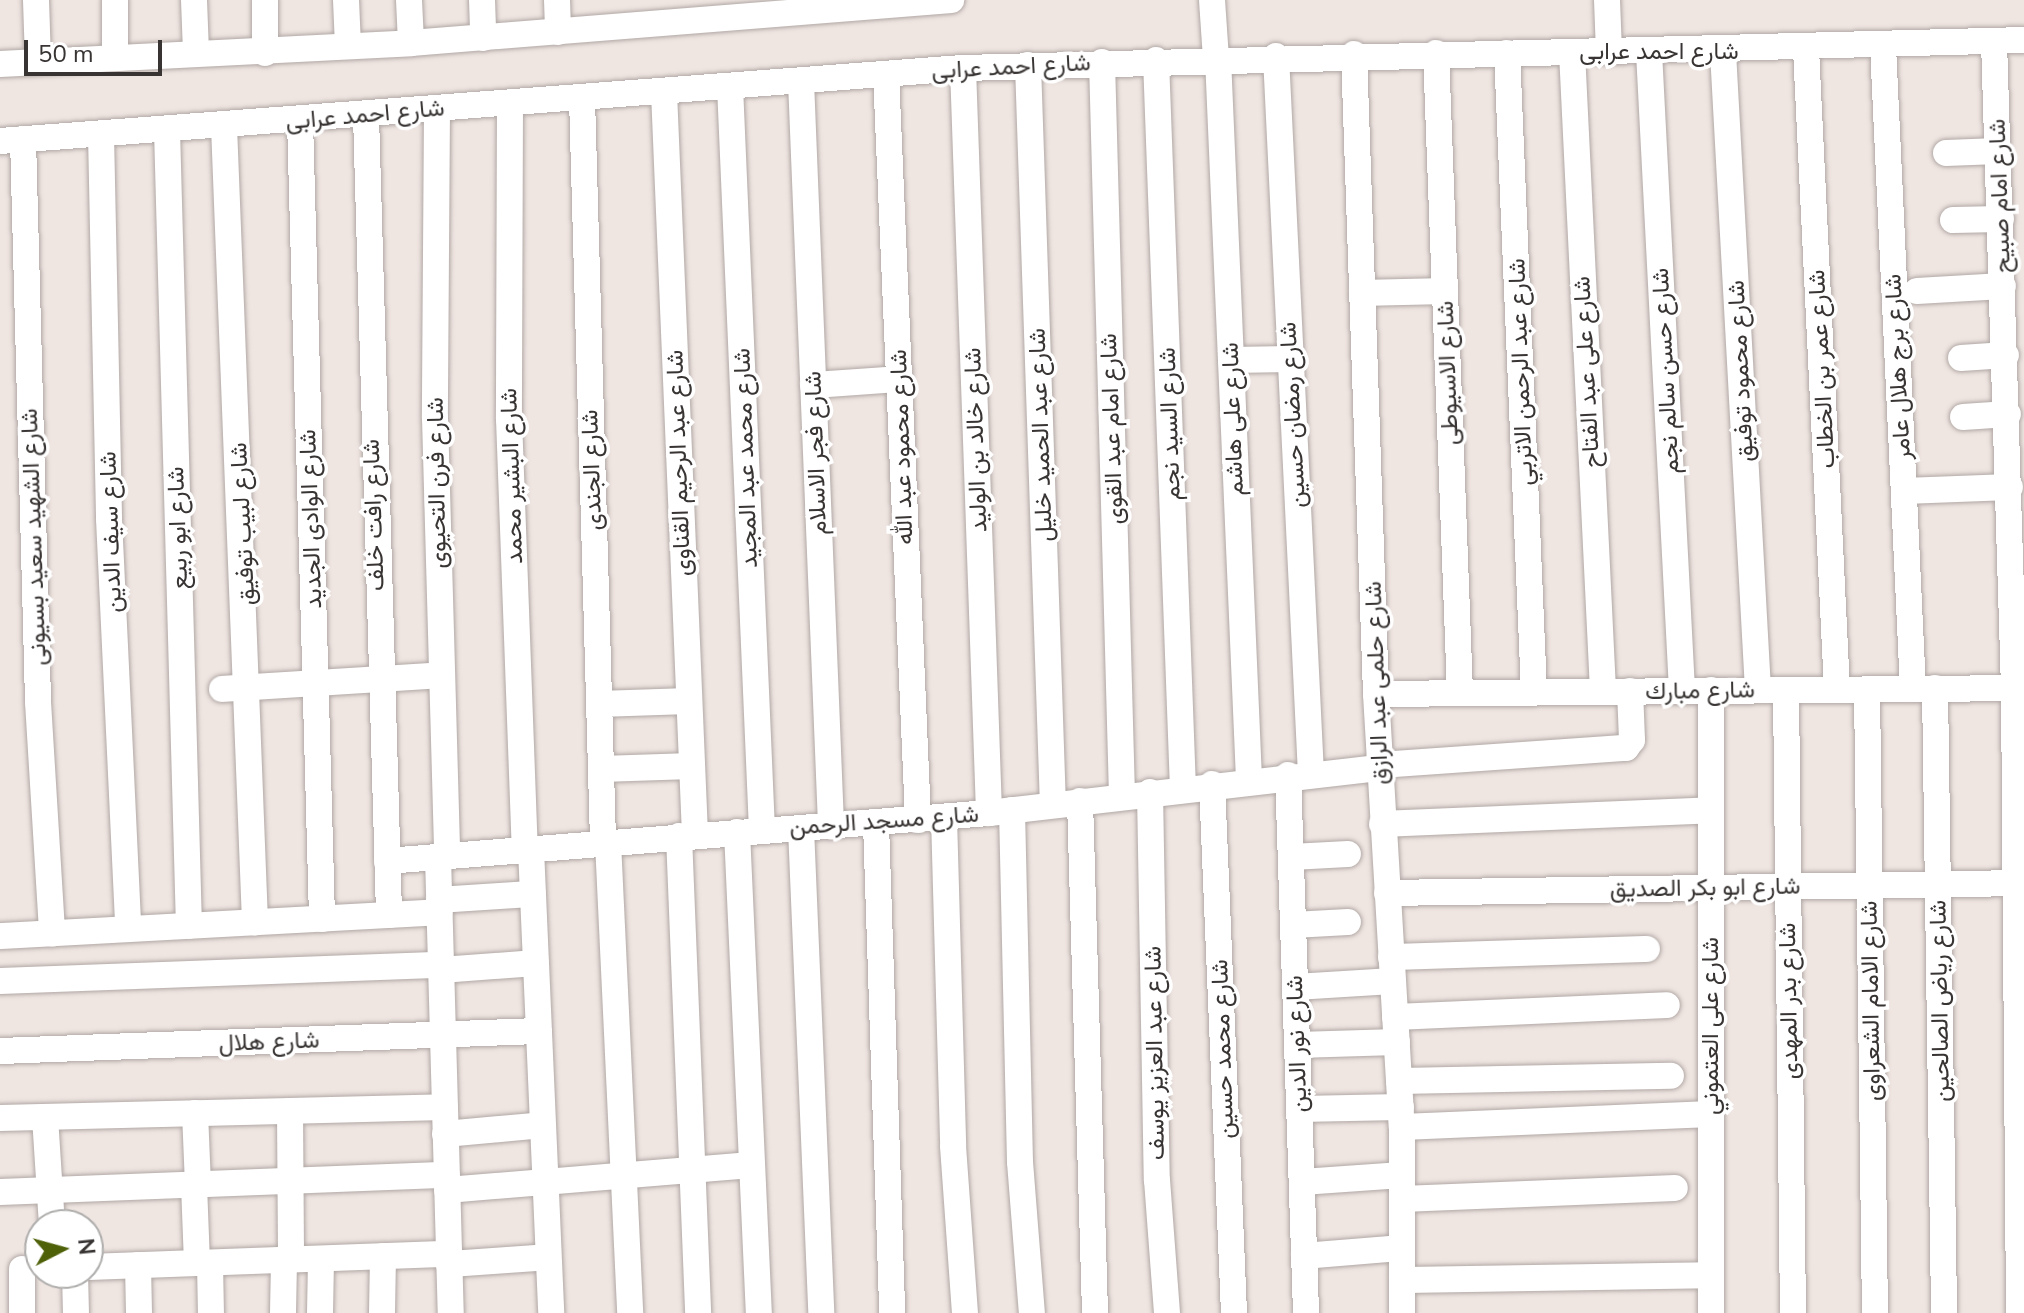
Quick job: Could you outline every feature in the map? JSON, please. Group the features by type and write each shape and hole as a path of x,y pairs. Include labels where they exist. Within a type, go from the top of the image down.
{"street":[{"path":"36,0 38,61"},
{"path":"115,0 115,57"},
{"path":"194,0 196,53"},
{"path":"265,0 265,53"},
{"path":"346,0 348,46"},
{"path":"409,0 411,43"},
{"path":"482,0 483,38"},
{"path":"557,0 558,32"},
{"path":"0,64 196,53 265,53 558,32 647,11 951,0"},
{"name":"شارع على هاشم","path":"1212,0 1249,780"},
{"path":"1607,0 1609,52"},
{"name":"شارع احمد عرابى","path":"12,140 963,68 1354,54 1723,52 2024,40"},
{"name":"شارع امام صبيح","path":"1994,41 2019,688 2019,1313"},
{"name":"شارع برج هلال عامر","path":"1883,46 1904,491 1924,688"},
{"name":"شارع عمر بن الخطاب","path":"1806,49 1837,689"},
{"name":"شارع على عبد الفتاح","path":"1572,52 1603,691"},
{"name":"شارع حسن سالم نجم","path":"1649,52 1682,691"},
{"name":"شارع محمود توفيق","path":"1723,52 1758,690"},
{"name":"شارع الاسيوطى","path":"1436,53 1460,693"},
{"name":"شارع عبد الرحمن الاتربي","path":"1507,53 1534,692"},
{"name":"شارع حلمى عبد الرازق","path":"1354,54 1376,694 1401,1105 1402,1313"},
{"name":"شارع رمضان حسين","path":"1276,56 1291,359 1300,774"},
{"name":"شارع السيد نجم","path":"1156,60 1183,788"},
{"name":"شارع امام عبد القوى","path":"1102,62 1122,796"},
{"name":"شارع عبد الحميد خليل","path":"1028,65 1053,805"},
{"name":"شارع خالد بن الوليد","path":"963,68 1000,812 1032,1313"},
{"name":"شارع محمود عبد الله","path":"886,74 918,820"},
{"name":"شارع فجر الاسلام","path":"801,81 831,826"},
{"name":"شارع محمد عبد المجيد","path":"730,86 750,831 748,1165 759,1313"},
{"name":"شارع عبد الرحيم القناوى","path":"664,92 692,766 687,836 689,1169 698,1313"},
{"name":"شارع الجندى","path":"582,98 601,769 630,1313"},
{"name":"شارع البشير محمد","path":"510,103 509,419 551,1313"},
{"name":"شارع فرن التحيوى","path":"437,109 435,418 442,675 439,906 451,1313"},
{"name":"شارع رافت خلف","path":"366,115 389,915"},
{"name":"شارع الوادى الجديد","path":"300,120 322,919"},
{"name":"شارع لبيب توفيق","path":"224,126 250,688 255,922"},
{"name":"شارع ابو ربيع","path":"167,130 189,926"},
{"name":"شارع سيف الدين","path":"101,134 109,519 128,929"},
{"name":"شارع الشهيد سعيد بسيونى","path":"12,140 52,934"},
{"path":"1946,153 1998,151"},
{"path":"1953,220 2001,219"},
{"path":"1917,291 2003,286"},
{"path":"1362,293 1445,291"},
{"path":"1961,358 2006,355"},
{"path":"1231,360 1291,359"},
{"path":"813,385 899,379"},
{"path":"1963,417 2008,414"},
{"path":"1904,491 2010,487"},
{"path":"222,689 442,675"},
{"name":"شارع رياض الصالحين","path":"1924,688 1938,885 1944,1313"},
{"name":"شارع مبارك","path":"1376,694 2019,688"},
{"name":"شارع الامام الشعراوى","path":"1867,689 1875,1313"},
{"name":"شارع على العتموني","path":"1711,690 1711,1313"},
{"name":"شارع بدر المهدى","path":"1786,690 1793,1313"},
{"name":"شارع مسجد الرحمن","path":"387,861 918,820 1300,774 1626,748 1632,740 1630,691"},
{"path":"599,704 689,701"},
{"path":"601,769 692,766"},
{"name":"شارع نور الدين","path":"1300,774 1291,857 1306,1313"},
{"name":"شارع محمد حسين","path":"1212,784 1234,1313"},
{"name":"شارع عبد العزيز يوسف","path":"1150,792 1157,1180 1167,1313"},
{"path":"1080,801 1095,1313"},
{"path":"1382,824 1711,810"},
{"path":"944,817 953,1146 965,1313"},
{"path":"876,823 892,1313"},
{"path":"801,828 821,1313"},
{"path":"1291,857 1348,854"},
{"name":"شارع ابو بكر الصديق","path":"1387,893 2020,883"},
{"path":"0,936 389,915 533,894"},
{"path":"1293,925 1348,922"},
{"path":"1295,987 1392,969 1647,949"},
{"path":"0,981 536,963"},
{"path":"1297,1045 1396,1029 1667,1005"},
{"name":"شارع هلال","path":"0,1051 539,1031"},
{"path":"1299,1109 1401,1105 1671,1076"},
{"path":"1401,1105 1711,1114"},
{"path":"0,1118 445,1107"},
{"path":"283,1313 291,1181 290,1111"},
{"path":"195,1113 196,1185 211,1313"},
{"path":"45,1117 51,1209"},
{"path":"445,1134 543,1125"},
{"path":"0,1192 291,1181 447,1183 545,1180 748,1165"},
{"path":"1302,1182 1402,1187 1675,1188"},
{"path":"1304,1256 1402,1248"},
{"path":"104,1266 383,1256 449,1259 548,1257"},
{"path":"382,1313 383,1256"},
{"path":"320,1313 321,1259"},
{"path":"138,1265 139,1313"},
{"path":"21,1269 22,1313"},
{"path":"1402,1280 1711,1275"},
{"path":"75,1289 76,1313"}]}
